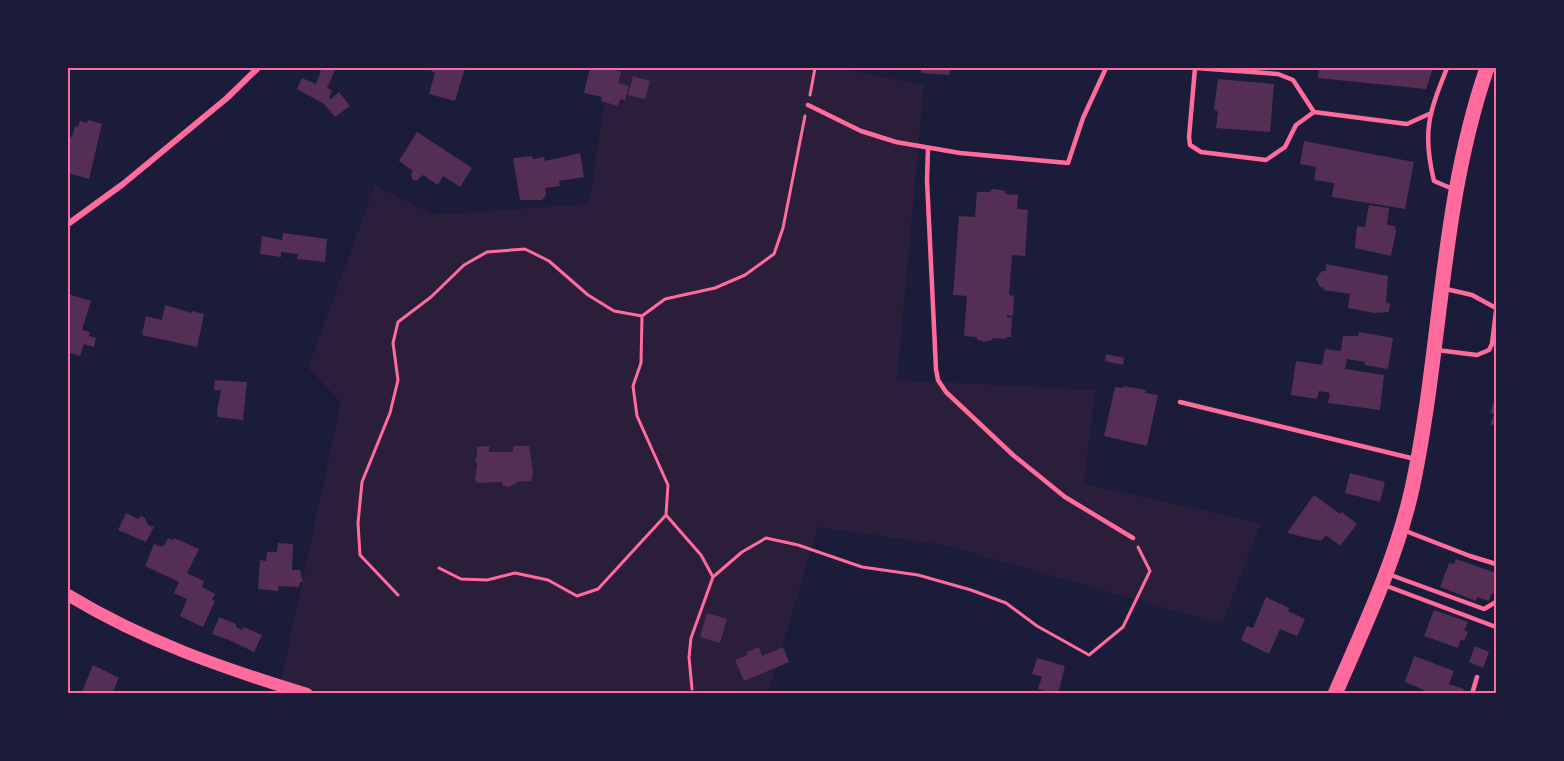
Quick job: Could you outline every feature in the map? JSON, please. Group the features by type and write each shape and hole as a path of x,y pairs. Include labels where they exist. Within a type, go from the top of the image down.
{"main road":[{"path":"1338,692 1384,578 1401,529 1418,460 1456,190 1472,116 1487,68"},
{"path":"68,595 112,621 177,651 279,690 307,693"}],"street":[{"path":"68,224 123,184 227,98 258,68"}],"lane":[{"path":"808,105 861,130 896,142 960,153 1068,163 1083,118 1106,68"},
{"path":"1314,112 1293,80 1278,74 1196,68 1190,145 1201,152 1266,160 1285,147 1296,125 1314,112 1407,124 1429,114"},
{"path":"1447,68 1429,114 1428,157 1434,181 1456,190"},
{"path":"928,148 927,180 938,380 946,392 1013,455 1065,497 1133,538"},
{"path":"1433,350 1477,354 1489,350 1497,309 1472,295 1441,288"},
{"path":"1180,402 1418,460"},
{"path":"1401,529 1497,564"},
{"path":"1384,578 1484,609 1497,602"},
{"path":"1384,578 1497,627"},
{"path":"1472,693 1477,677"}],"path":[{"path":"398,595 360,555 358,523 362,482 390,413 398,380 393,343 398,322 431,297 464,265 487,252 525,249 549,261 588,295 614,311 642,316 665,299 715,288 745,275 774,254 783,228 815,68"},
{"path":"439,568 460,579 487,580 515,573 548,580 577,596 598,589 666,515 668,485 637,416 633,386 641,363 642,316"},
{"path":"666,515 701,555 713,577"},
{"path":"692,689 689,657 691,638 713,577 742,552 766,538 798,545 862,567 918,575 971,590 1006,603 1037,626 1089,655 1123,627 1150,571 1133,538"}],"shaded area":[{"path":"610,68 837,68 924,85 897,380 1095,390 1084,484 1261,523 1222,624 944,545 818,527 768,693 318,694 280,686 341,402 308,368 375,185 434,215 589,204"}],"building":[{"path":"314,68 336,68 327,88 332,90 329,98 331,99 339,92 350,106 335,117 324,104 297,89 302,78 316,84 321,71"},
{"path":"432,68 465,68 455,101 429,94 435,73 431,71"},
{"path":"590,68 609,68 621,72 618,83 629,86 625,100 620,99 618,106 601,101 602,97 584,93"},
{"path":"921,68 951,68 949,75 921,73"},
{"path":"1319,68 1433,68 1426,89 1318,78"},
{"path":"633,76 650,81 645,99 628,95"},
{"path":"1218,79 1274,84 1270,132 1216,128 1218,112 1214,109"},
{"path":"88,120 102,124 89,179 68,173 68,136 72,137 75,126 78,127 80,121 87,123"},
{"path":"417,132 472,168 460,187 443,176 438,185 423,175 416,181 412,179 413,171 399,161"},
{"path":"1304,141 1414,162 1405,209 1332,197 1334,183 1314,180 1316,167 1300,164"},
{"path":"580,153 584,177 559,181 560,186 545,188 546,195 542,200 520,200 513,158 544,157 545,161"},
{"path":"994,189 1005,191 1005,194 1018,195 1017,209 1028,210 1025,256 1012,255 1009,295 1014,296 1013,316 1007,315 1012,318 1011,337 992,338 984,342 977,337 964,336 967,296 953,295 959,216 975,217 977,192 990,192"},
{"path":"1369,205 1389,208 1387,225 1395,226 1396,232 1391,256 1355,248 1357,226 1365,227"},
{"path":"283,233 327,239 325,262 297,259 298,254 281,252 281,257 260,254 262,236 282,240"},
{"path":"1326,264 1388,276 1386,302 1390,304 1389,312 1374,313 1348,308 1350,294 1323,290 1324,288 1320,287 1316,279 1322,271 1326,271"},
{"path":"68,294 91,301 82,330 90,332 89,336 96,338 94,347 84,344 80,356 68,352 70,329 68,328"},
{"path":"165,305 204,314 197,347 142,335 146,316 162,320"},
{"path":"1359,332 1393,338 1388,369 1364,365 1365,362 1347,359 1345,369 1384,375 1380,410 1328,403 1330,393 1319,391 1317,399 1291,395 1296,361 1322,365 1325,349 1341,351 1343,336 1358,336"},
{"path":"1106,354 1124,358 1123,365 1105,361"},
{"path":"215,380 247,382 243,420 218,417 221,390 214,390"},
{"path":"1124,386 1158,395 1147,446 1104,436 1115,387 1123,388"},
{"path":"1496,395 1496,426 1490,424 1494,414 1490,413"},
{"path":"489,446 489,452 513,452 513,446 529,446 533,473 531,481 516,482 509,487 502,485 502,482 477,483 475,459 477,447"},
{"path":"1350,473 1385,482 1380,502 1345,493"},
{"path":"1314,495 1357,524 1340,546 1326,535 1321,541 1287,533"},
{"path":"126,513 138,519 141,516 145,518 148,525 154,527 146,542 118,530"},
{"path":"168,538 173,540 174,538 199,549 187,573 204,581 202,587 215,594 212,600 215,601 203,627 180,616 187,599 174,593 179,582 145,566 154,544 164,546"},
{"path":"278,543 293,544 292,570 300,570 303,582 300,582 299,587 279,586 278,591 258,589 260,560 266,561 267,552 277,552"},
{"path":"1456,559 1496,573 1496,594 1492,593 1489,601 1477,597 1476,601 1440,587 1449,563 1454,564"},
{"path":"1266,597 1305,619 1297,636 1280,629 1269,654 1241,640 1247,626 1253,628"},
{"path":"1434,610 1468,622 1464,630 1468,632 1464,641 1461,639 1458,648 1424,636"},
{"path":"707,613 727,619 720,643 700,637"},
{"path":"219,617 236,624 236,627 242,630 244,627 262,635 254,652 212,634"},
{"path":"1475,646 1489,652 1483,668 1469,662"},
{"path":"759,647 762,656 783,647 789,662 744,681 735,660"},
{"path":"1414,656 1454,671 1449,684 1464,689 1462,694 1433,694 1405,682"},
{"path":"1037,658 1065,666 1058,694 1038,689 1042,677 1032,674"},
{"path":"93,665 119,678 112,694 103,690 102,694 81,694"}]}
